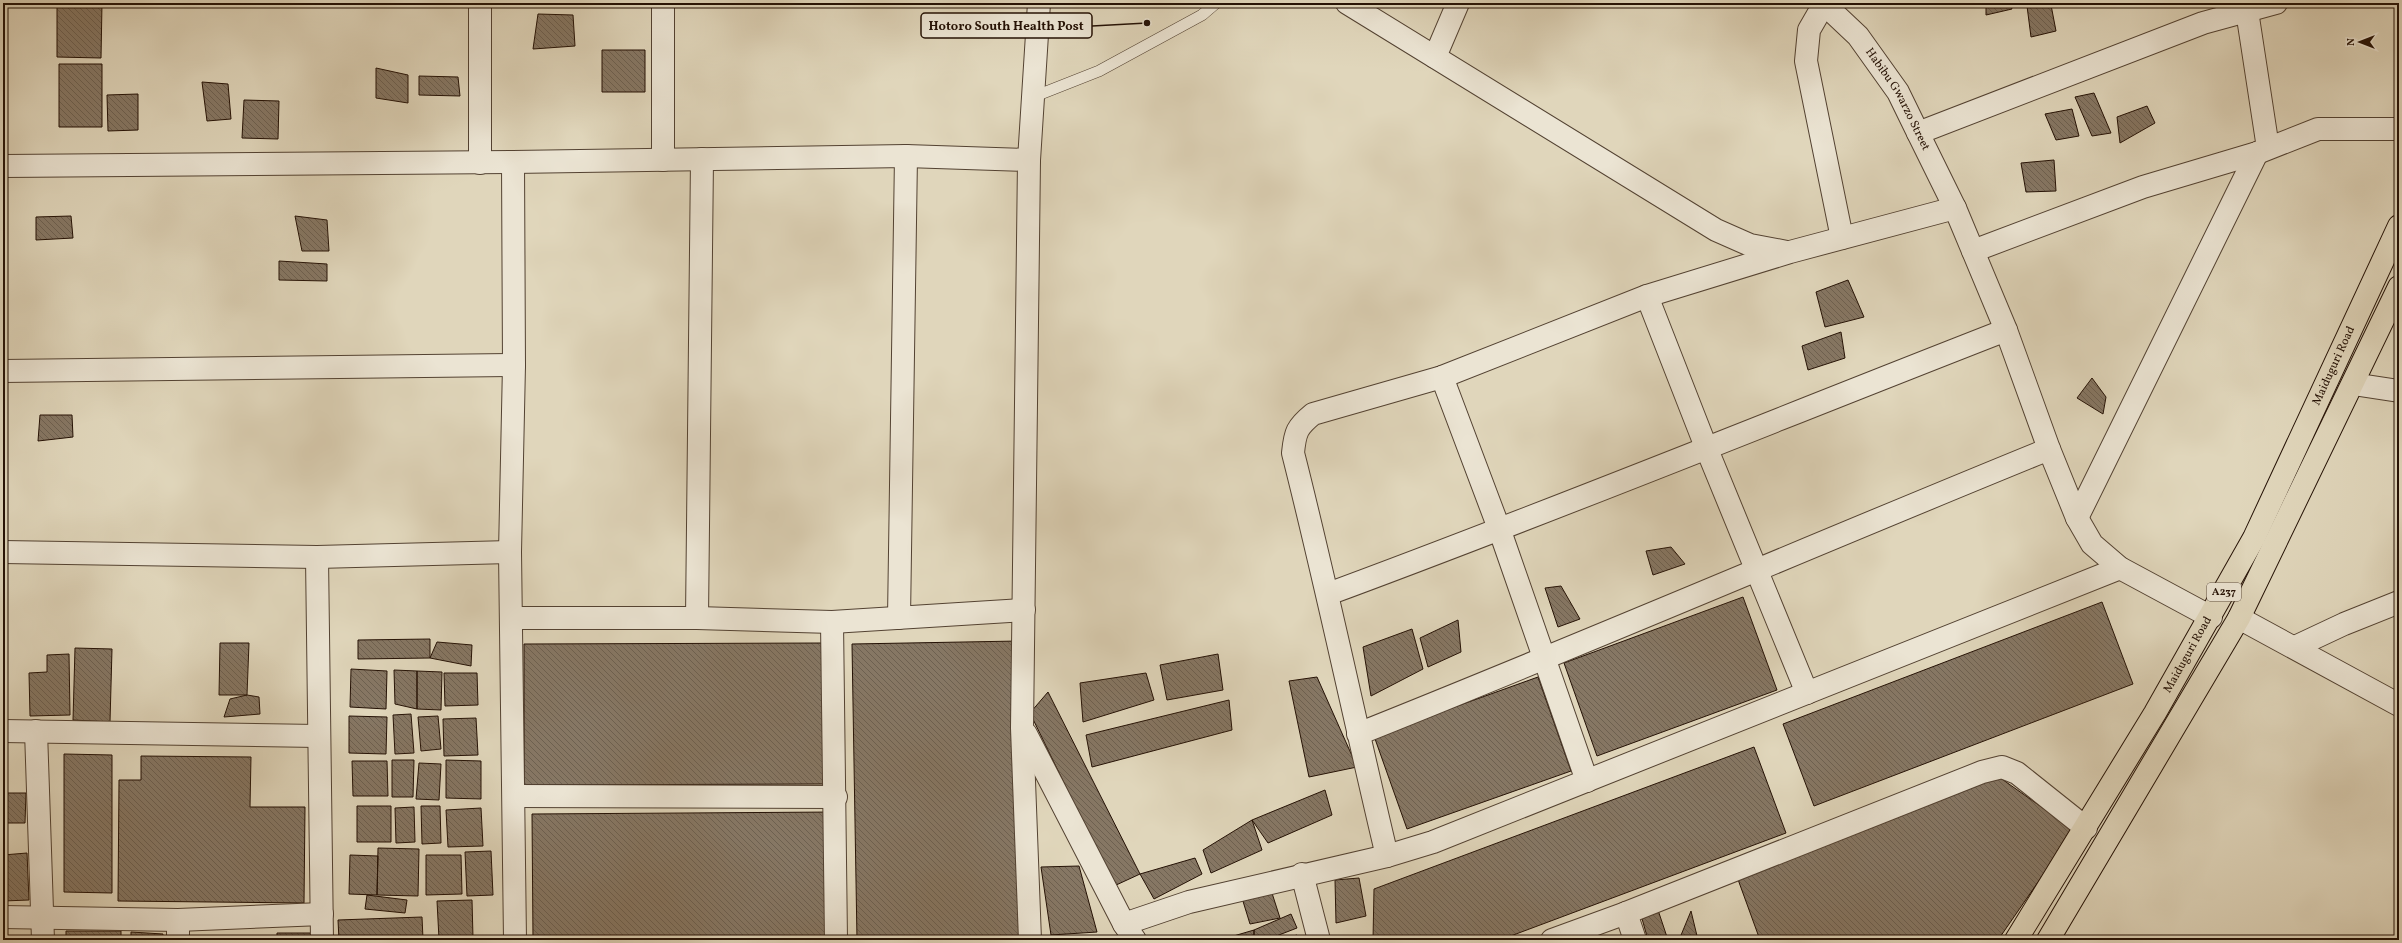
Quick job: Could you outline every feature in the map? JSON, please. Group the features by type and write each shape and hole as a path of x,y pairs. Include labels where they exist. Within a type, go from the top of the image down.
{"highway":[{"name":"Maiduguri Road","path":"2016,940 2086,828 2211,617 2254,538 2399,226"},
{"name":"Maiduguri Road","path":"2048,940 2239,618 2399,287"}],"street":[{"path":"480,3 480,163"},
{"path":"663,3 663,160"},
{"path":"1030,940 1022,728 1029,160 1039,3"},
{"path":"1347,3 1716,230 1750,245 1790,252"},
{"path":"1435,57 1458,3"},
{"path":"1824,3 1809,30 1806,61 1842,238"},
{"name":"Habibu Gwarzo Street","path":"1824,3 1858,36 1898,92 1955,208 2006,330 2049,449 2077,518 2092,544 2120,568 2211,617"},
{"path":"1918,133 2203,23 2276,3"},
{"path":"2077,518 2262,151 2247,11"},
{"path":"1973,252 2144,186 2262,151 2318,129 2399,129"},
{"path":"3,166 480,163 906,156 1029,160"},
{"path":"899,618 906,156"},
{"path":"698,618 702,159"},
{"path":"513,162 514,365 510,552 515,940"},
{"path":"1387,856 1358,734 1328,594 1294,453 1295,434 1302,423 1313,414 1442,376 1647,296 1790,252 1955,208"},
{"path":"1647,296 1706,447 1807,693"},
{"path":"1328,594 1500,531 1706,447 2006,330"},
{"path":"3,370 514,365"},
{"path":"1442,376 1500,531 1587,781"},
{"path":"2353,384 2399,391"},
{"path":"1358,734 1544,660 1756,569 2049,449"},
{"path":"3,552 317,556 510,552"},
{"path":"317,556 318,736 322,940"},
{"path":"1022,728 1129,932 1189,902 1302,874 1387,856 1433,842 2120,568"},
{"path":"2295,647 2344,624 2399,602"},
{"path":"512,618 698,618 832,622 1024,610"},
{"path":"2239,618 2295,647 2399,706"},
{"path":"832,622 836,797 836,940"},
{"path":"3,730 318,736"},
{"path":"36,731 43,940"},
{"path":"1552,940 1626,913 1982,772 2002,767 2018,773 2086,828"},
{"path":"514,796 836,797"},
{"path":"1302,874 1318,940"},
{"path":"1626,913 1635,940"},
{"path":"3,917 43,917 178,930 322,914"}],"lane":[{"path":"1033,97 1099,71 1202,15 1216,3"}],"building":[{"path":"57,3 102,3 101,58 57,57"},
{"path":"1986,3 2010,3 2012,9 1986,15"},
{"path":"2051,5 2056,31 2031,37 2027,6"},
{"path":"538,14 573,15 575,46 533,49"},
{"path":"602,50 645,50 645,92 602,92"},
{"path":"59,64 102,64 102,127 59,127"},
{"path":"376,68 408,75 408,103 376,98"},
{"path":"419,76 458,77 460,96 419,95"},
{"path":"202,82 228,84 231,119 207,121"},
{"path":"2094,93 2111,133 2092,136 2075,97"},
{"path":"138,94 138,130 108,131 107,95"},
{"path":"244,100 279,101 278,139 242,138"},
{"path":"2147,106 2155,123 2120,143 2117,117"},
{"path":"2072,109 2079,136 2056,140 2045,114"},
{"path":"2054,160 2056,191 2026,192 2021,163"},
{"path":"71,216 73,238 36,240 36,217"},
{"path":"295,216 327,220 329,251 302,251"},
{"path":"279,261 327,264 327,281 279,280"},
{"path":"1848,280 1864,317 1825,327 1816,292"},
{"path":"1841,332 1845,358 1808,370 1802,346"},
{"path":"2092,378 2106,397 2103,414 2077,398"},
{"path":"40,415 72,415 73,437 38,441"},
{"path":"1671,547 1685,564 1653,575 1646,551"},
{"path":"1561,586 1580,619 1558,627 1545,588"},
{"path":"1743,597 1777,690 1597,756 1564,663"},
{"path":"2102,602 2133,684 1814,806 1783,724"},
{"path":"1458,620 1461,652 1428,667 1420,638"},
{"path":"1412,629 1423,669 1371,696 1363,647"},
{"path":"430,639 430,658 358,659 358,640"},
{"path":"1019,641 1024,940 857,940 852,644"},
{"path":"437,642 472,645 471,666 430,658"},
{"path":"220,643 249,643 247,695 219,695"},
{"path":"823,643 824,784 524,785 524,644"},
{"path":"75,648 112,649 110,722 73,720"},
{"path":"69,654 70,715 30,716 29,673 47,672 47,655"},
{"path":"1218,654 1223,690 1167,700 1160,665"},
{"path":"351,669 387,671 386,709 350,707"},
{"path":"394,670 417,671 417,709 395,704"},
{"path":"417,671 442,672 441,710 417,709"},
{"path":"444,673 477,673 478,705 445,706"},
{"path":"1146,673 1154,700 1083,722 1080,683"},
{"path":"1317,677 1357,767 1309,777 1289,681"},
{"path":"1538,677 1571,771 1407,829 1374,736"},
{"path":"1048,692 1140,874 1114,886 1030,713"},
{"path":"247,695 259,697 260,714 224,717 230,699"},
{"path":"1229,700 1232,730 1092,767 1086,735"},
{"path":"411,714 414,753 395,754 393,715"},
{"path":"349,716 387,717 386,754 349,753"},
{"path":"438,716 441,749 421,751 418,717"},
{"path":"476,718 478,755 444,756 443,719"},
{"path":"1754,747 1786,833 1500,940 1373,940 1374,889"},
{"path":"64,754 112,755 112,893 64,892"},
{"path":"141,756 251,757 250,807 305,807 304,903 118,901 119,780 141,780"},
{"path":"392,760 414,760 413,797 392,797"},
{"path":"446,760 481,761 481,799 446,798"},
{"path":"352,761 387,761 388,796 353,796"},
{"path":"419,763 441,764 439,800 416,799"},
{"path":"1999,777 2074,830 1998,940 1760,940 1736,874"},
{"path":"1325,790 1332,815 1268,843 1252,820"},
{"path":"3,793 26,793 25,823 3,823"},
{"path":"357,806 391,806 391,842 357,842"},
{"path":"421,806 440,806 441,843 422,844"},
{"path":"414,807 415,842 396,843 395,808"},
{"path":"481,808 483,846 448,847 446,810"},
{"path":"835,812 836,940 533,940 532,814"},
{"path":"1252,820 1262,850 1211,873 1203,850"},
{"path":"378,848 419,849 418,896 377,895"},
{"path":"491,851 493,895 467,896 465,852"},
{"path":"27,853 29,900 3,901 3,855"},
{"path":"350,855 378,856 377,895 349,894"},
{"path":"426,855 461,855 462,894 426,895"},
{"path":"1195,858 1202,874 1154,899 1140,874"},
{"path":"1079,866 1097,932 1051,935 1041,867"},
{"path":"1359,878 1366,916 1336,923 1335,880"},
{"path":"1271,890 1280,918 1250,924 1242,898"},
{"path":"367,895 407,900 405,913 365,909"},
{"path":"472,900 473,938 439,939 437,901"},
{"path":"1657,907 1668,940 1648,940 1641,915"},
{"path":"1691,911 1698,940 1679,940"},
{"path":"1291,914 1297,928 1266,940 1254,940 1254,930"},
{"path":"422,917 423,939 339,940 338,920"},
{"path":"1254,930 1254,940 1220,940"},
{"path":"66,931 121,931 121,940 66,940"},
{"path":"131,932 163,934 162,940 131,940"},
{"path":"277,933 315,933 315,940 277,940"},
{"path":"1297,935 1298,940 1278,940"},
{"path":"212,938 269,939 269,940 212,940"}],"place":[{"name":"Hotoro South Health Post","path":"1147,23"}]}
